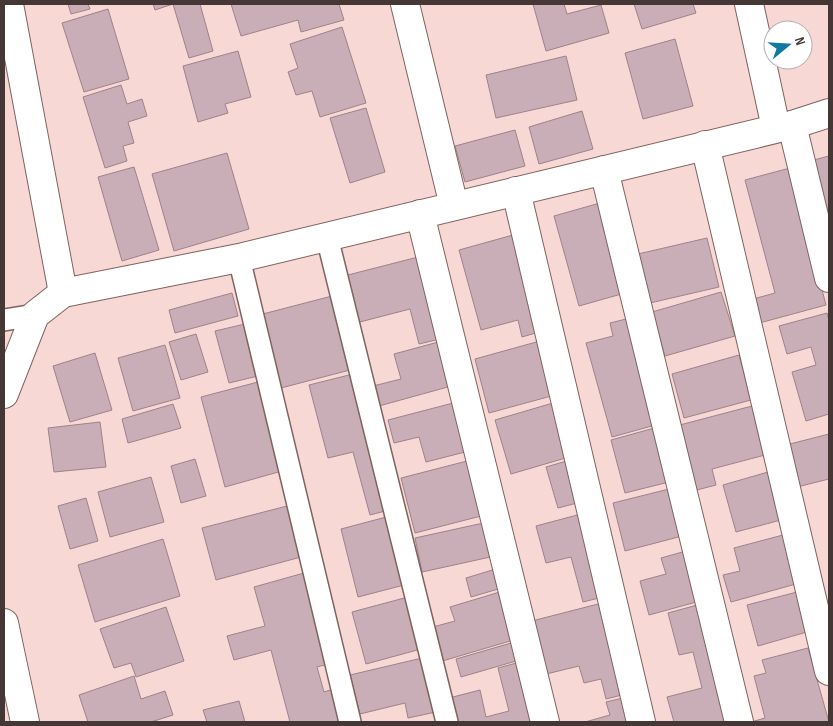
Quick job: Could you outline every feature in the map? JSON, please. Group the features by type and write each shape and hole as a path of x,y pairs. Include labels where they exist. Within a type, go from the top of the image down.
{"street":[{"path":"9,4 63,293"},
{"path":"404,4 454,206"},
{"path":"749,4 829,278"},
{"path":"4,394 36,314 63,293 239,258 784,126 829,113"},
{"path":"704,145 829,670"},
{"path":"604,170 739,722"},
{"path":"516,191 641,722"},
{"path":"420,214 545,722"},
{"path":"4,622 25,722"}],"lane":[{"path":"327,237 447,722"},
{"path":"239,258 350,722"},
{"path":"4,320 36,314"}],"building":[{"path":"68,4 88,4 90,9 71,14"},
{"path":"153,4 173,4 155,10"},
{"path":"173,4 200,4 213,51 189,58"},
{"path":"231,4 339,4 344,20 301,32 298,20 241,36"},
{"path":"533,4 564,4 567,14 601,5 609,33 546,51"},
{"path":"634,4 693,4 696,13 642,29"},
{"path":"108,9 129,79 84,92 62,23"},
{"path":"342,27 366,103 320,117 312,91 296,95 288,72 298,68 290,44"},
{"path":"675,39 693,106 643,119 625,53"},
{"path":"238,51 251,97 225,104 228,113 198,122 183,66"},
{"path":"566,56 577,100 496,118 486,75"},
{"path":"121,85 127,104 142,99 147,116 128,122 134,143 123,146 127,161 105,168 83,97"},
{"path":"366,108 385,172 350,183 330,118"},
{"path":"582,111 593,149 539,164 529,127"},
{"path":"515,130 525,166 465,182 455,146"},
{"path":"227,153 249,229 174,251 152,174"},
{"path":"829,156 829,247 806,162"},
{"path":"134,167 159,250 122,261 98,177"},
{"path":"790,168 826,305 752,325 746,301 775,293 745,180"},
{"path":"600,203 625,293 579,306 554,216"},
{"path":"513,235 539,332 522,337 518,320 481,330 459,250"},
{"path":"707,238 719,287 650,303 638,254"},
{"path":"422,256 444,338 419,344 410,309 356,323 344,276"},
{"path":"721,292 735,336 665,356 652,312"},
{"path":"232,293 238,316 175,333 169,310"},
{"path":"332,296 350,370 277,389 259,315"},
{"path":"827,313 829,321 829,414 806,421 792,372 816,365 811,347 787,354 779,326"},
{"path":"630,318 659,424 612,437 586,343 613,336 610,323"},
{"path":"245,324 258,376 229,383 215,331"},
{"path":"196,334 208,372 181,380 169,342"},
{"path":"442,341 455,385 379,406 373,386 401,379 394,354"},
{"path":"540,341 555,395 489,413 475,359"},
{"path":"165,345 180,398 133,411 118,358"},
{"path":"95,353 112,410 70,422 53,366"},
{"path":"739,355 751,400 684,418 672,374"},
{"path":"353,374 389,510 370,515 353,452 328,458 309,385"},
{"path":"258,382 282,471 225,487 201,397"},
{"path":"457,402 469,451 426,462 419,437 394,443 388,420"},
{"path":"553,403 569,457 511,474 495,420"},
{"path":"173,404 181,428 128,443 122,419"},
{"path":"752,406 765,455 712,469 716,485 693,491 676,426"},
{"path":"100,422 106,467 54,472 48,428"},
{"path":"658,427 673,481 625,493 611,440"},
{"path":"829,434 829,479 797,487 786,445"},
{"path":"195,459 206,496 181,503 171,466"},
{"path":"471,460 485,515 415,533 401,478"},
{"path":"570,460 581,502 558,508 546,467"},
{"path":"768,472 781,520 736,532 723,485"},
{"path":"151,477 164,522 110,537 98,492"},
{"path":"673,488 686,535 625,551 613,503"},
{"path":"86,498 98,541 70,549 58,506"},
{"path":"287,506 301,557 216,580 202,528"},
{"path":"581,514 603,597 583,602 571,557 546,563 536,526"},
{"path":"390,516 408,584 358,597 341,529"},
{"path":"488,522 495,556 422,572 415,538"},
{"path":"783,535 796,584 731,602 723,575 740,571 734,548"},
{"path":"163,539 180,596 95,622 78,565"},
{"path":"686,551 700,601 649,615 640,581 666,574 661,558"},
{"path":"499,568 505,587 471,597 466,578"},
{"path":"304,573 328,664 317,667 324,692 333,689 342,722 290,722 271,650 234,660 227,636 265,626 254,587"},
{"path":"503,591 517,639 439,662 429,628 455,621 450,607"},
{"path":"797,592 807,632 758,646 747,605"},
{"path":"408,597 421,649 366,664 352,612"},
{"path":"602,603 626,694 606,699 601,679 584,683 579,666 538,676 524,623"},
{"path":"701,604 732,722 674,722 667,697 702,688 693,652 679,655 668,613"},
{"path":"166,607 184,661 136,677 131,663 114,668 100,629"},
{"path":"518,641 523,659 461,677 456,659"},
{"path":"808,648 829,722 751,722 765,718 754,676 766,673 762,660"},
{"path":"422,658 436,712 408,718 405,703 360,714 350,675"},
{"path":"524,661 540,722 456,722 449,698 480,690 486,717 509,711 498,668"},
{"path":"134,676 141,699 165,691 173,715 151,722 88,722 79,695"},
{"path":"627,697 634,722 585,722 610,715 606,702"},
{"path":"239,701 245,722 207,722 203,710"}]}
